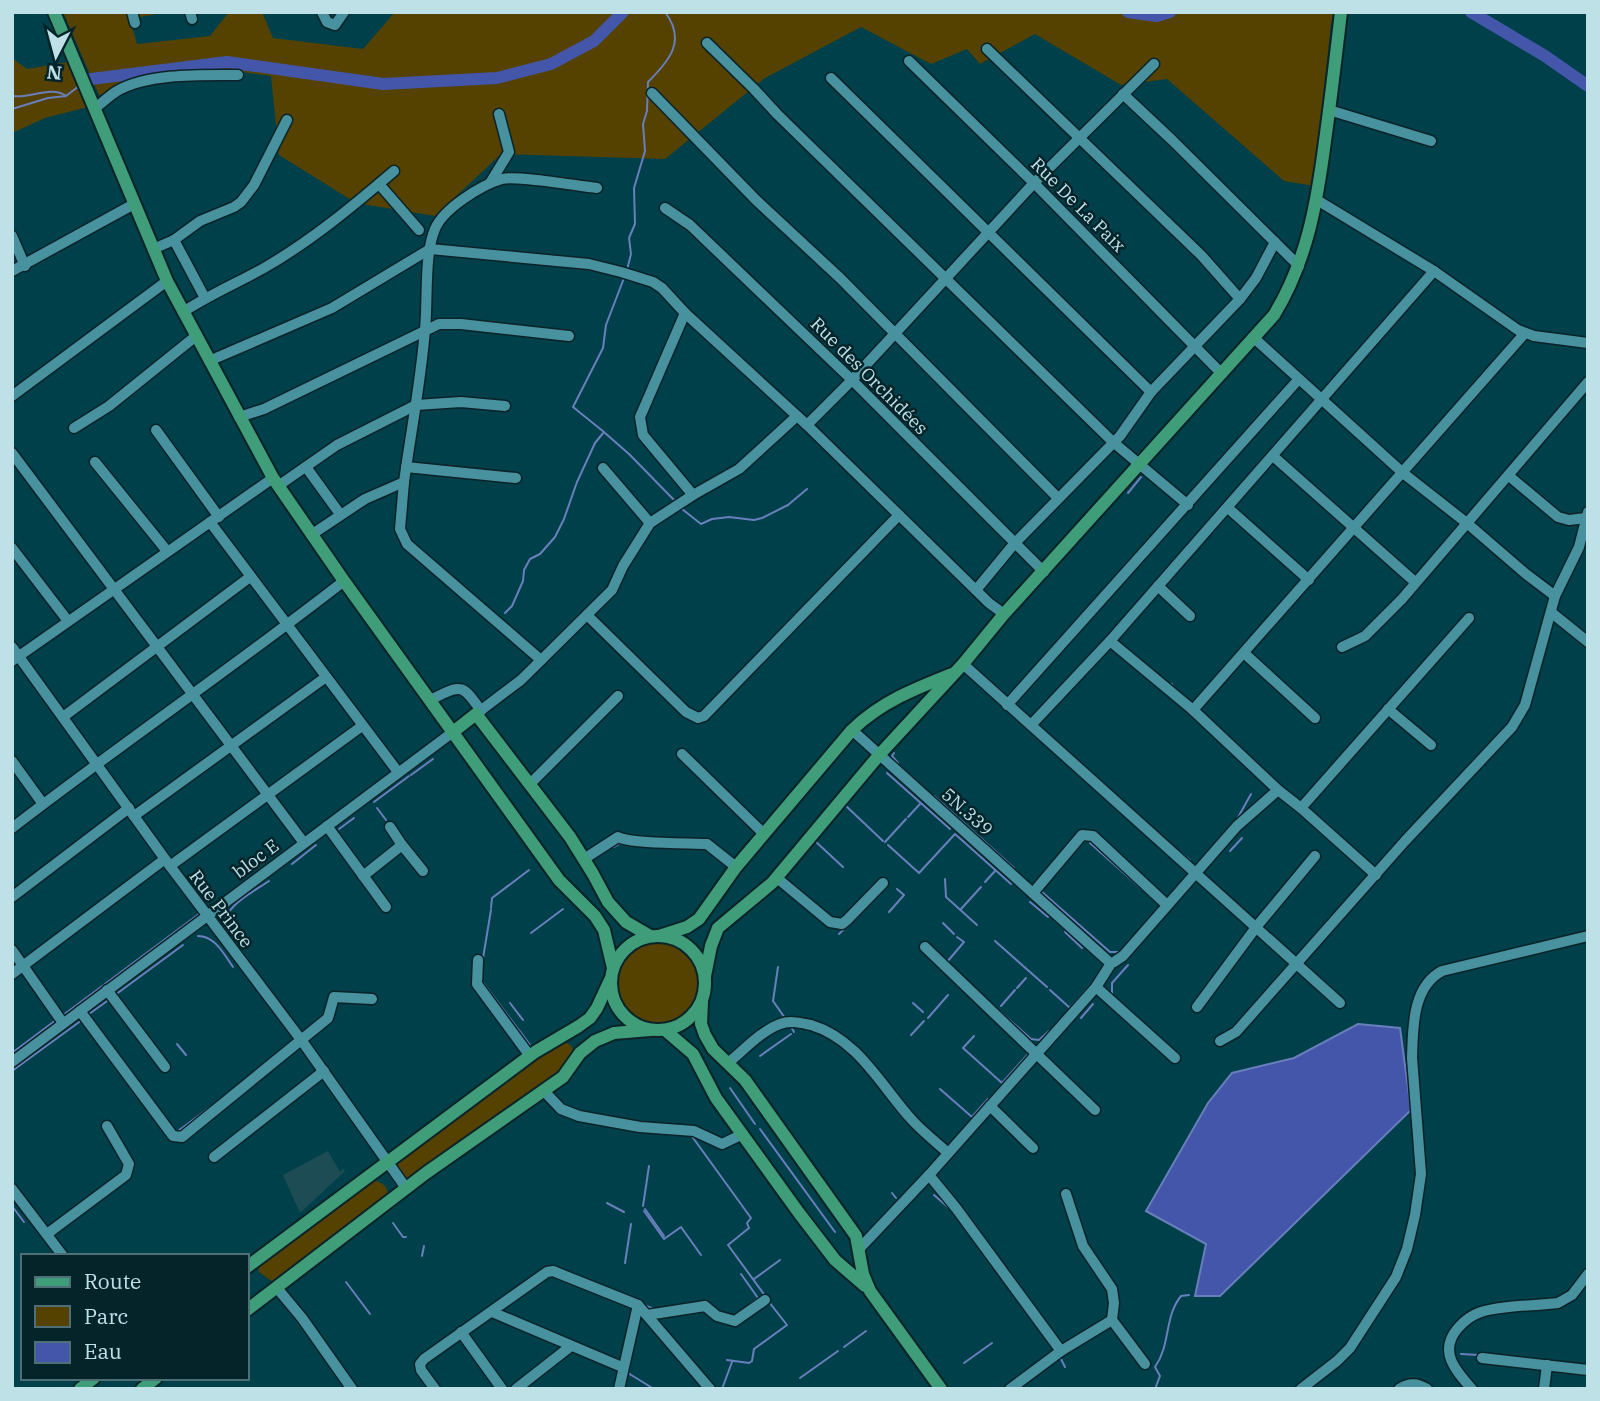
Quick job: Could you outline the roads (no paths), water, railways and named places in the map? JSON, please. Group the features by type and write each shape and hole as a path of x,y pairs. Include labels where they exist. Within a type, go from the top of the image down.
{"main road":[{"path":"54,12 167,281 276,482 344,582 558,880 594,916 604,930 611,993 616,1005 634,1024 650,1030"},
{"path":"870,1291 863,1274 856,1236 745,1080 713,1049 705,1035 701,1024 702,1002 711,946 718,928 758,897 777,878 880,754 1274,315 1299,266 1317,200 1341,12"},
{"path":"248,1266 530,1056 590,1018 627,947 694,924 736,867 852,730 888,702 959,669"},
{"path":"453,732 479,712 584,859 608,902 618,914 654,936 675,939 690,947 700,960 705,976"},
{"path":"248,1309 406,1188 563,1077 580,1053 594,1041 614,1033 665,1031 688,1020 702,1002"},
{"path":"665,1031 693,1054 716,1098 799,1213 835,1260 870,1291 941,1389"},
{"path":"142,1389 156,1381"}],"street":[{"path":"322,12 327,22 335,25 344,12"},
{"path":"707,43 776,114 1113,442 1188,505"},
{"path":"988,49 1200,255 1240,299"},
{"name":"Rue De La Paix","path":"909,61 1034,183 1222,374"},
{"path":"807,425 896,334 1034,183 1154,64"},
{"path":"95,108 118,91 145,82 196,75 238,75"},
{"path":"831,78 1151,393"},
{"path":"652,93 756,200 832,269 1058,498"},
{"path":"1123,94 1299,266"},
{"path":"1329,110 1431,141"},
{"path":"489,184 509,152 499,114"},
{"path":"153,249 174,240 200,220 241,202 254,185 287,120"},
{"path":"183,312 265,267 341,215 394,171"},
{"path":"541,660 407,544 400,529 425,330 430,248 439,221 467,196 505,178 597,188"},
{"path":"379,184 419,230"},
{"path":"1317,200 1434,271 1525,333 1588,344"},
{"path":"12,271 134,204"},
{"name":"Rue des Orchidées","path":"666,208 691,225 852,380 1044,572"},
{"path":"12,236 25,266"},
{"path":"174,240 205,298"},
{"path":"976,590 1014,544 1113,442 1151,393 1240,299 1256,278 1275,243"},
{"path":"209,361 332,308 430,248 589,264 653,282 1004,614"},
{"path":"1031,725 1110,641 1434,271"},
{"path":"12,396 167,281"},
{"path":"685,313 657,382 639,417 643,435 693,495"},
{"path":"239,417 264,409 425,330 445,323 569,337"},
{"path":"1193,710 1525,333"},
{"path":"74,428 109,406 196,336"},
{"path":"1254,338 1403,473 1555,596"},
{"path":"1007,705 1298,380"},
{"path":"1342,647 1365,636 1402,599 1588,382"},
{"path":"15,655 214,519 306,467 360,432 416,405 461,402 505,406"},
{"path":"430,700 455,688 461,688 469,693 479,712 521,680 612,590 623,566 650,523 746,464 797,416"},
{"path":"156,430 250,577 398,772"},
{"path":"12,453 303,843"},
{"path":"1273,456 1415,582"},
{"path":"94,462 167,551"},
{"path":"306,467 340,514"},
{"path":"406,467 516,478"},
{"path":"603,468 650,523"},
{"path":"1220,1041 1236,1032 1521,714 1555,596 1579,547 1587,515 1569,520 1558,517 1509,476"},
{"path":"312,535 340,514 404,482"},
{"path":"1227,508 1309,580"},
{"path":"587,615 686,712 698,718 704,716 899,514"},
{"path":"12,548 68,621"},
{"path":"63,717 250,577"},
{"path":"12,828 344,582"},
{"path":"1158,586 1190,616"},
{"path":"1552,613 1588,642"},
{"path":"1301,808 1469,618"},
{"path":"1110,641 1193,710 1278,790 1376,875"},
{"path":"1244,653 1315,718"},
{"name":"Rue Prince","path":"15,655 63,717 167,863 302,1041 406,1188"},
{"path":"959,669 1031,725 1340,1003"},
{"path":"12,897 230,747 326,677"},
{"path":"530,784 618,696"},
{"path":"1388,709 1431,746"},
{"path":"12,974 167,863 268,797 362,726"},
{"name":"5N.339","path":"852,730 1110,962"},
{"name":"bloc E","path":"12,1062 453,732"},
{"path":"682,754 764,834"},
{"path":"12,761 43,804"},
{"path":"859,1250 1096,987 1110,962 1123,956 1237,826 1278,790"},
{"path":"327,826 386,907"},
{"path":"390,827 423,871"},
{"path":"1033,893 1082,835 1088,834 1167,905"},
{"path":"584,859 618,836 629,841 638,839 688,845 707,844 736,867"},
{"path":"363,876 402,845"},
{"path":"1197,1007 1257,926 1315,856"},
{"path":"777,878 830,922 836,924 847,920 883,883"},
{"path":"1301,1389 1337,1362 1350,1348 1396,1278 1407,1249 1421,1174 1412,1040 1416,1009 1427,982 1442,971 1588,936"},
{"path":"925,947 1095,1110"},
{"path":"12,950 63,1023"},
{"path":"478,960 477,984 530,1056"},
{"path":"1096,987 1175,1058"},
{"path":"107,990 165,1066"},
{"path":"80,1011 173,1136 182,1137 328,1018 334,997 372,999"},
{"path":"728,1063 781,1023 792,1022 822,1028 852,1047 912,1120 948,1153"},
{"path":"214,1157 324,1072"},
{"path":"544,1091 561,1109 590,1119 640,1127 694,1131 722,1144 743,1134"},
{"path":"990,1106 1033,1148"},
{"path":"47,1234 127,1175 130,1170 130,1164 107,1126"},
{"path":"929,1175 964,1218 1061,1352"},
{"path":"12,1189 62,1254"},
{"path":"1066,1194 1083,1246 1114,1294 1112,1320 1145,1364"},
{"path":"435,1389 421,1370 420,1364 424,1359 547,1272 553,1271 638,1305 710,1389"},
{"path":"1472,1389 1457,1371 1448,1353 1449,1344 1460,1326 1482,1311 1566,1300 1588,1274"},
{"path":"277,1288 302,1318 352,1389"},
{"path":"647,1315 705,1306 718,1316 735,1321 765,1300"},
{"path":"619,1389 638,1305"},
{"path":"492,1312 622,1367"},
{"path":"1010,1389 1112,1320"},
{"path":"461,1332 502,1389"},
{"path":"516,1389 571,1346"},
{"path":"1482,1358 1588,1370"},
{"path":"1544,1389 1547,1365"},
{"path":"1399,1389 1407,1384 1416,1384 1427,1389"}],"water":[{"path":"1358,1024 1400,1028 1411,1110 1220,1296 1195,1296 1206,1244 1146,1211 1208,1103 1232,1073 1294,1058"}],"waterway":[{"path":"91,79 227,62 383,84 497,78 551,64 594,41 623,12"},
{"path":"627,270 631,254 629,238 635,224 634,188 645,151 643,124 647,111 648,82 663,66 675,41 675,32 665,12"},
{"path":"1128,12 1157,16 1170,12"},
{"path":"1471,12 1545,56 1588,86"},
{"path":"12,109 48,98 66,96 79,86"},
{"path":"12,96 46,92 65,95"},
{"path":"505,613 512,606 530,559 540,554 555,537 595,443 604,432 573,407 603,348 606,325 624,278"},
{"path":"605,433 676,502"},
{"path":"1128,493 1141,477"},
{"path":"682,509 701,524 712,519 729,517 754,520 788,505 807,489"},
{"path":"1172,684 1177,690"},
{"path":"894,753 892,756 898,763"},
{"path":"411,775 433,759"},
{"path":"887,773 950,829"},
{"path":"374,802 409,776"},
{"path":"1236,821 1251,794"},
{"path":"934,796 1014,868"},
{"path":"908,817 920,804"},
{"path":"846,806 883,841"},
{"path":"377,808 386,820"},
{"path":"339,829 354,818"},
{"path":"885,842 906,819"},
{"path":"888,845 919,873 955,834 1011,884"},
{"path":"1230,851 1242,838"},
{"path":"815,841 843,867"},
{"path":"614,847 621,843"},
{"path":"1090,843 1152,898"},
{"path":"292,864 316,845"},
{"path":"1180,852 1190,860"},
{"path":"491,908 492,898 529,870"},
{"path":"985,882 995,871"},
{"path":"945,879 946,897 977,925"},
{"path":"240,950 226,931 227,915 247,895 269,881"},
{"path":"961,909 981,887"},
{"path":"889,912 904,895 897,889"},
{"path":"1042,892 1110,952 1121,952"},
{"path":"1030,902 1048,917"},
{"path":"531,933 563,909"},
{"path":"482,964 491,910"},
{"path":"62,1016 199,914"},
{"path":"943,923 954,934"},
{"path":"839,934 846,927"},
{"path":"1065,932 1082,948"},
{"path":"198,936 214,942 233,967"},
{"path":"947,962 964,942 957,937"},
{"path":"995,941 1047,987"},
{"path":"115,995 183,945"},
{"path":"1112,994 1112,983 1128,965"},
{"path":"778,967 773,1001 785,1018"},
{"path":"1017,988 1026,978"},
{"path":"1050,990 1070,1008 1096,979"},
{"path":"481,980 518,1029"},
{"path":"1001,1006 1015,990"},
{"path":"978,992 1031,1039 1039,1040 1049,1031"},
{"path":"928,1018 948,995"},
{"path":"89,1014 110,999"},
{"path":"510,1003 523,1020"},
{"path":"913,1003 923,1012"},
{"path":"1081,1018 1093,1004"},
{"path":"12,1053 56,1020"},
{"path":"12,1071 82,1020"},
{"path":"911,1035 924,1021"},
{"path":"790,1025 794,1032"},
{"path":"519,1030 530,1045"},
{"path":"760,1056 791,1034"},
{"path":"974,1036 963,1048 1002,1083 1030,1052"},
{"path":"177,1044 186,1055"},
{"path":"730,1088 755,1124"},
{"path":"940,1089 972,1117 988,1099"},
{"path":"178,1131 221,1099"},
{"path":"760,1129 835,1232"},
{"path":"691,1135 751,1218 747,1223 749,1228 728,1245 766,1297"},
{"path":"643,1206 649,1166"},
{"path":"19,1190 23,1196"},
{"path":"892,1193 896,1198"},
{"path":"934,1195 949,1208"},
{"path":"607,1203 624,1212"},
{"path":"12,1206 24,1222"},
{"path":"645,1209 664,1236"},
{"path":"644,1211 664,1239 681,1227 701,1255"},
{"path":"393,1223 403,1237 406,1237"},
{"path":"625,1263 631,1224"},
{"path":"422,1256 424,1246"},
{"path":"754,1279 780,1260"},
{"path":"741,1274 758,1298 749,1305"},
{"path":"346,1282 370,1314"},
{"path":"1155,1389 1160,1376 1155,1367 1163,1349 1172,1313 1181,1296 1189,1295"},
{"path":"727,1360 749,1363 752,1361 754,1349 787,1325 769,1302"},
{"path":"642,1304 656,1310"},
{"path":"844,1347 866,1331"},
{"path":"915,1342 949,1389"},
{"path":"964,1363 992,1343"},
{"path":"800,1378 838,1351"},
{"path":"1461,1354 1479,1355"},
{"path":"1060,1357 1065,1367"},
{"path":"722,1389 732,1362"},
{"path":"628,1373 654,1389"}]}
